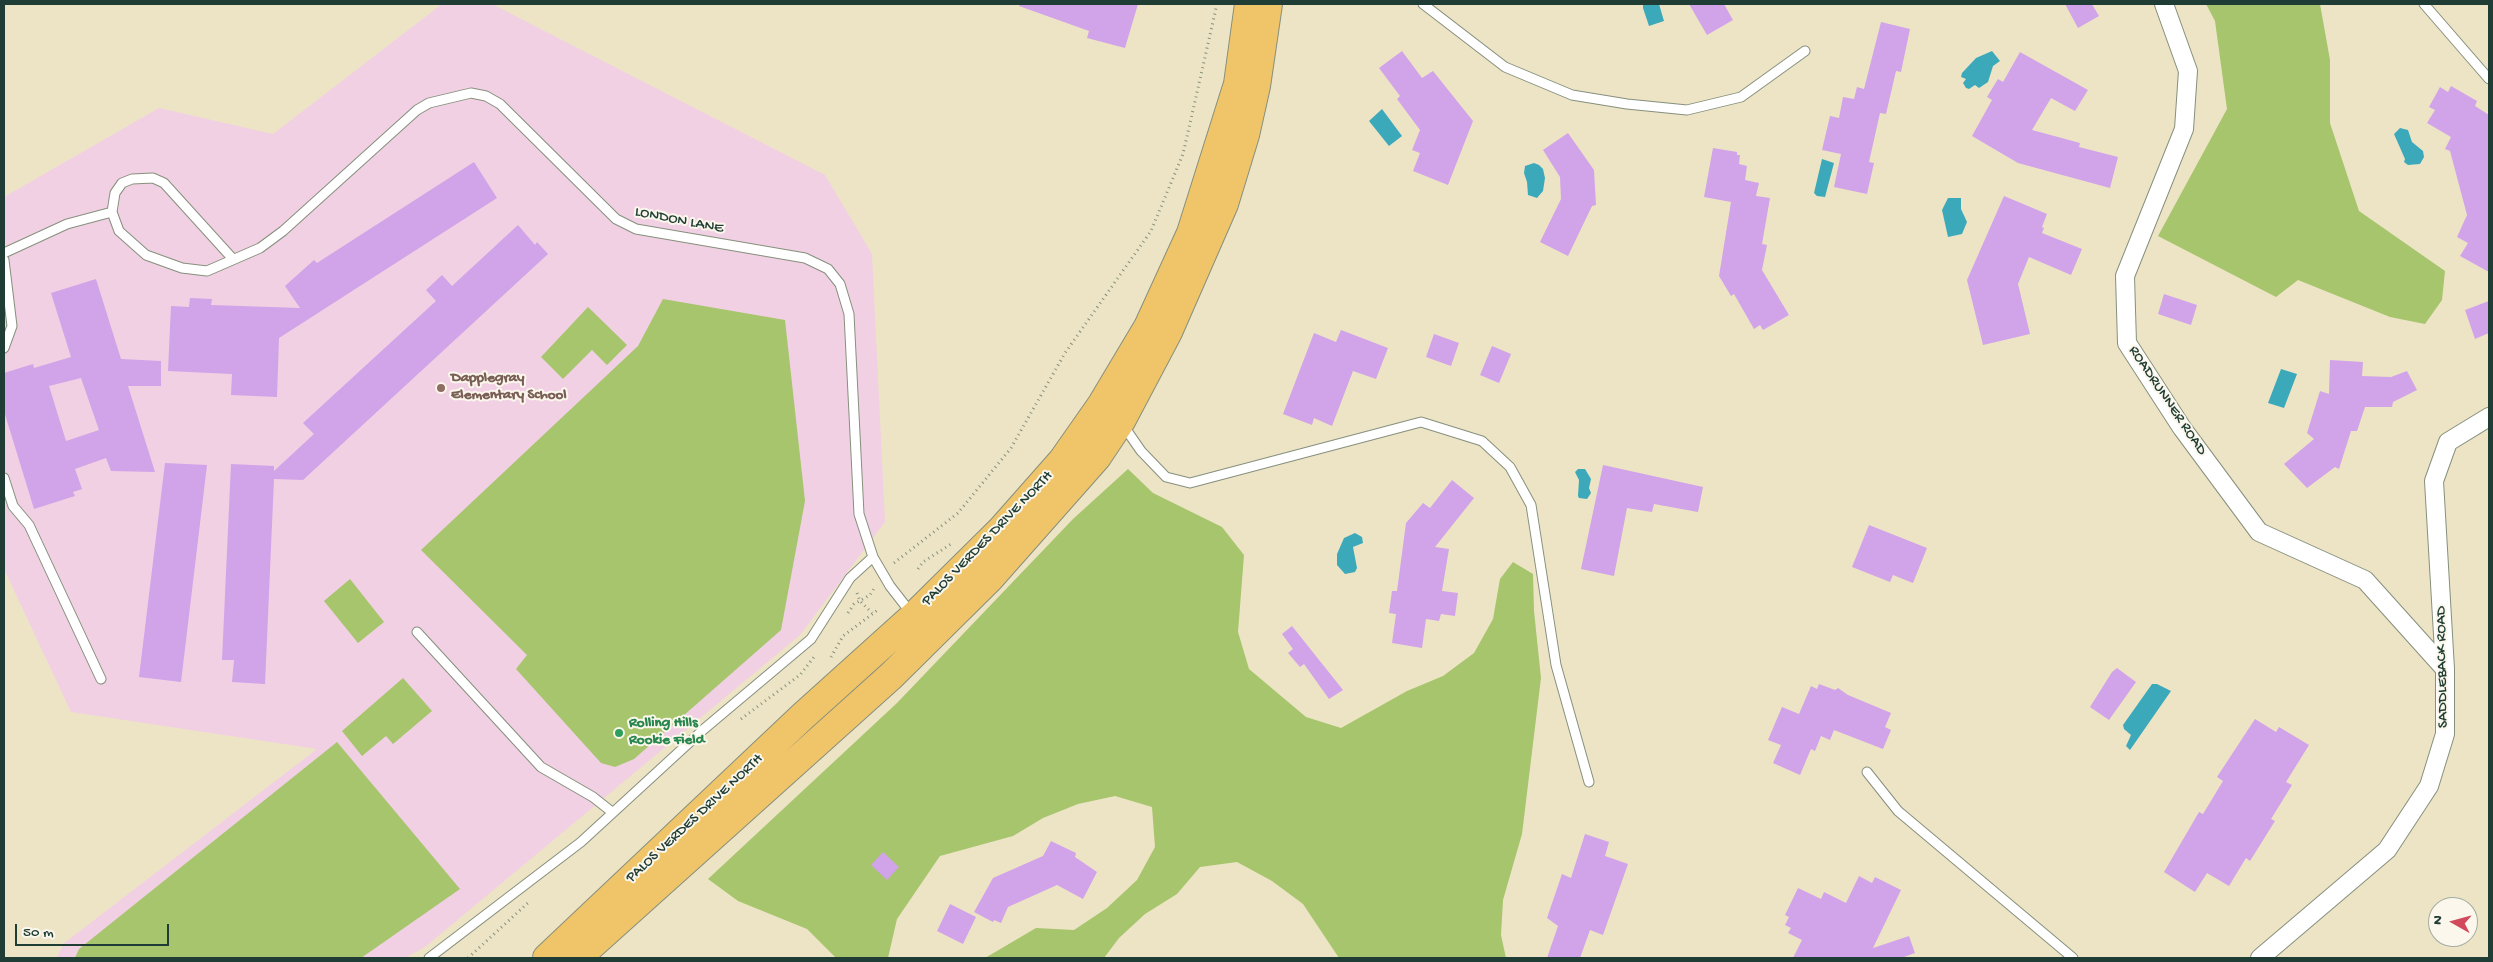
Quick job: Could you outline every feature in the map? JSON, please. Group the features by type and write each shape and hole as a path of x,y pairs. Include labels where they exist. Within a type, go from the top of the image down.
{"main road":[{"name":"PALOS VERDES DRIVE NORTH","path":"577,958 891,676 990,578 1087,469 1191,233 1238,84 1249,4"},
{"name":"PALOS VERDES DRIVE NORTH","path":"548,958 803,716 914,616 966,566 1062,461 1111,412 1168,332 1224,204 1245,135 1256,86 1268,4"},
{"path":"789,766 808,731 899,647 914,616 959,597 990,578"}],"street":[{"name":"ROADRUNNER ROAD","path":"2164,4 2188,71 2184,129 2125,276 2127,343 2182,428 2259,532 2365,580 2445,669"},
{"name":"SADDLEBACK ROAD","path":"2260,958 2387,850 2429,786 2445,734 2445,669 2434,481 2448,442 2489,417"}],"lane":[{"path":"1423,4 1505,66 1572,95 1627,104 1687,110 1741,97 1805,51"},
{"path":"2424,4 2489,79"},
{"name":"LONDON LANE","path":"112,212 119,231 146,255 182,268 207,271 232,258 260,248 283,231 417,110 429,103 448,97 471,93 486,96 500,104 616,219 636,229 805,258 828,270 840,284 849,314 859,514 873,557 914,616"},
{"path":"4,253 67,224 112,212 115,193 122,182 142,177 153,178 164,183 177,195 232,258"},
{"path":"4,260 12,326 4,348"},
{"path":"1111,412 1141,451 1166,477 1190,483 1421,422 1482,441 1510,467 1531,505 1556,665 1589,782"},
{"path":"4,478 13,506 29,525 101,679"},
{"path":"429,958 581,842 704,729 811,639 850,578 873,557"},
{"path":"417,632 541,767 593,798 612,812"},
{"path":"1867,772 1898,811 2073,958"}],"path":[{"path":"882,572 958,512 1010,448 1065,353 1152,231 1183,154 1217,4"},
{"path":"918,569 923,562 954,542"},
{"path":"855,588 860,601 873,613"}],"shaded area":[{"name":"Dapplegray Elementary School","path":"442,4 492,4 825,175 872,254 885,522 800,635 425,947 405,958 57,958 63,944 317,749 71,712 4,569 4,197 159,108 273,134"}],"green space":[{"path":"2206,4 2320,4 2330,60 2330,123 2359,211 2445,271 2442,300 2425,324 2390,317 2298,280 2276,297 2158,236 2227,109 2215,21"},
{"path":"663,299 785,320 805,501 781,630 634,759 615,767 601,763 516,669 527,655 421,550 638,346"},
{"path":"588,307 627,345 607,365 592,350 563,379 541,357"},
{"path":"1128,469 1153,493 1222,527 1244,555 1238,632 1249,669 1306,717 1341,728 1407,691 1443,676 1474,653 1493,619 1500,579 1513,562 1533,574 1534,611 1541,678 1522,834 1503,900 1501,935 1506,958 1339,958 1303,904 1272,881 1237,862 1200,867 1177,894 1145,914 1119,938 1104,958 985,958 1036,928 1074,930 1107,908 1137,880 1155,847 1152,807 1115,796 1078,804 1043,818 1013,836 940,856 897,919 888,958 836,958 807,929 738,901 708,879 897,703 1073,519"},
{"path":"350,579 384,622 358,643 324,601"},
{"path":"403,678 432,711 393,744 386,736 362,756 342,731"},
{"path":"337,742 460,889 361,958 75,958 79,949"}],"water":[{"path":"1643,4 1659,4 1664,21 1649,26"},
{"path":"1992,51 2000,61 1993,66 1988,82 1979,88 1975,85 1969,89 1966,88 1963,83 1966,79 1961,77 1962,73 1976,58"},
{"path":"1382,109 1402,136 1389,146 1369,121"},
{"path":"2400,128 2408,130 2412,142 2423,151 2424,157 2420,164 2408,165 2404,162 2405,159 2394,134"},
{"path":"1822,159 1834,163 1825,197 1817,196 1814,193"},
{"path":"1534,163 1543,169 1545,178 1543,191 1537,198 1528,195 1524,173 1525,166"},
{"path":"1948,198 1961,198 1961,209 1967,222 1962,234 1948,237 1942,210"},
{"path":"2281,369 2297,374 2284,408 2268,403"},
{"path":"1578,469 1585,469 1591,479 1589,488 1591,493 1587,499 1579,498 1578,496 1579,480 1575,472"},
{"path":"1355,533 1362,537 1363,543 1353,547 1357,568 1355,572 1345,574 1337,565 1337,554 1344,538"},
{"path":"2152,684 2157,684 2171,691 2130,750 2126,746 2131,735 2124,729 2123,725"}],"building":[{"path":"1020,4 1138,4 1125,48 1087,38 1089,31 1019,6"},
{"path":"1689,4 1724,4 1733,20 1707,35"},
{"path":"2065,4 2092,4 2099,16 2078,28"},
{"path":"1881,22 1910,29 1901,72 1896,71 1886,114 1880,113 1869,162 1874,163 1867,194 1834,187 1841,154 1822,150 1830,116 1839,118 1843,97 1854,99 1857,87 1864,89"},
{"path":"1402,51 1422,78 1433,71 1473,121 1448,185 1413,171 1420,153 1412,150 1420,130 1397,99 1400,96 1379,68"},
{"path":"2020,52 2088,90 2075,111 2051,98 2032,130 2080,143 2079,147 2118,157 2110,188 2018,163 1972,136 1992,100 1987,97 1998,79 2003,82"},
{"path":"2451,86 2477,101 2475,106 2489,115 2489,272 2460,256 2468,243 2457,237 2467,215 2450,151 2445,149 2451,137 2427,123 2435,110 2429,107 2440,87 2448,92"},
{"path":"1568,133 1594,170 1596,205 1592,206 1568,256 1540,242 1561,199 1560,177 1543,150"},
{"path":"1713,148 1737,152 1737,155 1740,155 1739,164 1747,166 1745,180 1759,183 1756,196 1770,198 1762,244 1767,245 1762,270 1789,315 1763,330 1760,325 1754,329 1734,294 1731,296 1719,276 1731,202 1704,197"},
{"path":"474,162 497,198 279,338 277,397 231,395 232,374 168,371 171,306 189,307 190,298 212,299 211,305 300,308 285,286 314,260 317,263"},
{"path":"2004,196 2047,214 2042,227 2044,228 2042,233 2082,249 2071,275 2029,257 2018,284 2030,334 1983,345 1967,280"},
{"path":"518,225 535,245 537,242 548,254 303,480 274,479 265,684 232,682 234,660 222,660 231,464 274,466 274,471 314,434 303,423 436,301 426,290 442,275 452,286"},
{"path":"96,279 121,359 161,361 161,386 128,386 155,472 111,471 106,458 75,469 82,489 73,492 75,496 34,509 4,411 4,373 33,364 34,368 71,357 51,293","holes":["81,378 99,430 66,441 49,386"]},
{"path":"2164,294 2197,305 2191,325 2158,314"},
{"path":"2489,301 2489,333 2475,339 2465,310"},
{"path":"1341,330 1388,348 1376,379 1353,371 1332,426 1314,418 1312,425 1283,414 1314,333 1336,342"},
{"path":"1434,334 1459,343 1451,366 1426,357"},
{"path":"1492,346 1511,354 1499,383 1480,375"},
{"path":"2330,360 2363,362 2362,376 2391,377 2407,371 2417,390 2393,402 2392,407 2365,407 2357,431 2351,431 2339,469 2335,467 2307,488 2284,464 2314,439 2307,433 2320,391 2329,394"},
{"path":"165,463 207,465 181,682 139,677"},
{"path":"1603,465 1703,487 1698,512 1654,504 1652,512 1627,508 1614,576 1581,569"},
{"path":"1452,480 1474,498 1435,547 1449,549 1442,591 1458,593 1455,616 1441,614 1439,621 1426,619 1422,648 1392,643 1396,614 1389,613 1392,591 1397,591 1406,523 1423,503 1430,508"},
{"path":"1869,525 1927,548 1913,583 1893,575 1890,582 1852,567"},
{"path":"1292,626 1343,690 1329,699 1304,664 1300,667 1288,653 1293,649 1282,634"},
{"path":"2117,668 2136,682 2109,720 2090,707 2112,672"},
{"path":"1819,684 1835,690 1838,688 1848,695 1891,713 1885,727 1891,730 1883,749 1834,730 1830,740 1821,736 1815,751 1811,749 1800,775 1773,763 1781,745 1768,740 1782,707 1799,714 1811,686 1817,689"},
{"path":"2255,719 2276,732 2279,727 2309,745 2286,782 2292,785 2271,819 2275,821 2250,861 2246,858 2229,886 2207,873 2195,892 2164,872 2199,812 2203,814 2223,781 2217,777"},
{"path":"1585,834 1609,842 1605,856 1628,864 1603,935 1590,930 1580,958 1547,958 1558,926 1547,918 1562,874 1571,878"},
{"path":"1051,841 1076,853 1075,857 1097,872 1083,899 1057,885 1008,907 1001,923 994,920 993,922 974,912 993,878 1043,856"},
{"path":"883,852 899,867 887,880 871,865"},
{"path":"1859,876 1872,883 1875,877 1901,890 1873,948 1909,936 1915,953 1901,958 1793,958 1802,940 1788,933 1791,928 1785,925 1789,917 1785,915 1798,888 1821,899 1824,892 1846,903"},
{"path":"950,904 976,917 963,944 937,931"}],"place":[{"name":"Dapplegray Elementary School","path":"441,388"},
{"name":"Rolling Hills Rookie Field","path":"619,733"}]}
